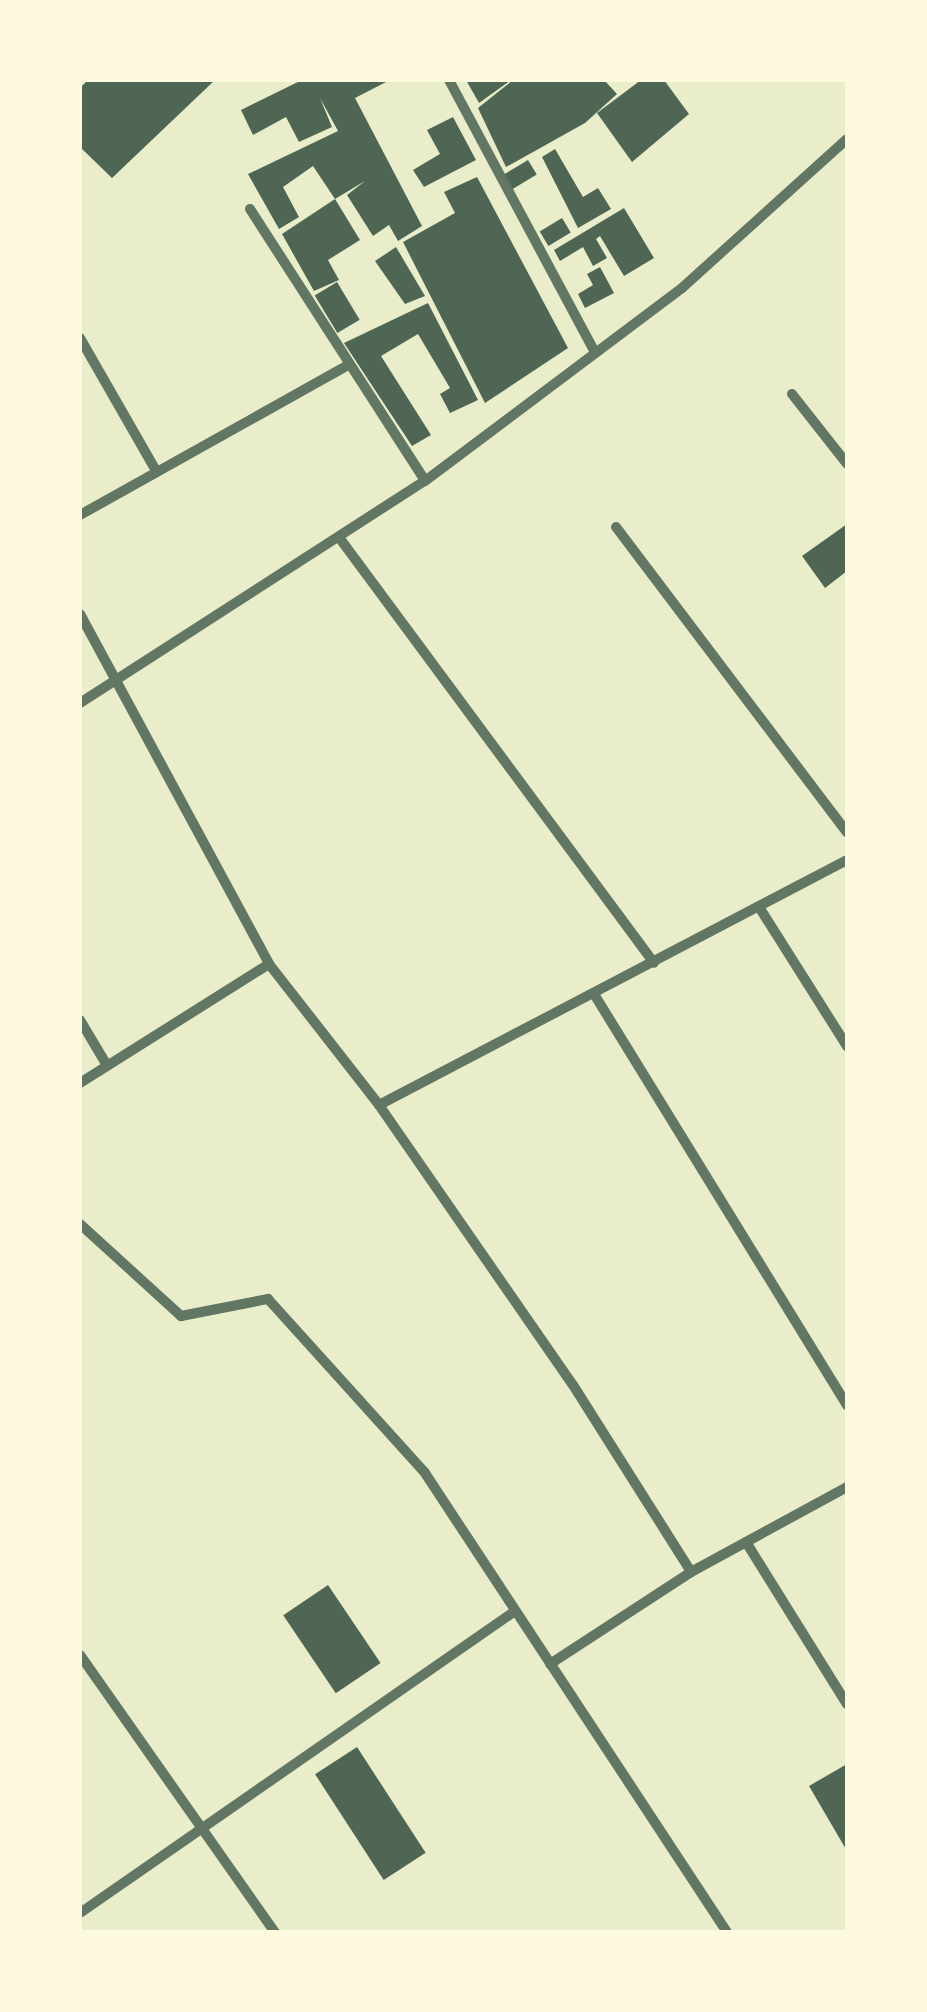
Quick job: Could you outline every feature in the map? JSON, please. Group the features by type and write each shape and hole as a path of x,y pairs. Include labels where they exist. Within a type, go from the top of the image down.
{"street":[{"path":"449,80 593,348"},
{"path":"80,703 341,540 425,480 593,348 682,288 847,139"},
{"path":"250,209 425,480"},
{"path":"80,338 155,469"},
{"path":"80,515 155,469 348,365"},
{"path":"792,394 847,464"},
{"path":"616,527 847,832"},
{"path":"341,540 654,963"},
{"path":"80,614 269,964 379,1105 573,1385 691,1572"},
{"path":"379,1105 847,860"},
{"path":"759,908 847,1046"},
{"path":"80,1083 105,1062 269,964"},
{"path":"594,994 847,1405"},
{"path":"80,1020 105,1062"},
{"path":"80,1224 180,1316 268,1299 424,1473 727,1932"},
{"path":"550,1664 691,1572 847,1487"},
{"path":"746,1542 847,1704"},
{"path":"80,1913 515,1611"},
{"path":"80,1655 204,1824 276,1932"}],"building":[{"path":"88,80 215,80 112,178 80,147 80,88"},
{"path":"302,80 390,80 355,98 422,226 398,241 389,225 373,236 347,195 365,181 335,199 313,166 283,187 299,217 279,229 248,174 338,131 320,98 332,127 299,142 286,117 253,135 241,110"},
{"path":"466,80 511,80 479,103"},
{"path":"513,80 604,80 617,94 585,123 506,167 478,108"},
{"path":"641,80 664,80 689,114 632,162 597,113"},
{"path":"453,117 476,160 424,187 413,170 440,154 427,130"},
{"path":"555,149 583,197 598,188 611,209 578,228 542,157"},
{"path":"528,160 537,175 512,190 503,175"},
{"path":"477,177 568,348 485,403 403,242 455,213 444,192"},
{"path":"335,199 360,240 328,260 339,280 314,291 282,234"},
{"path":"624,208 654,258 624,276 600,236 596,239 607,258 593,266 583,247 560,261 554,250"},
{"path":"562,218 571,233 548,246 540,231"},
{"path":"396,247 425,296 405,304 375,261"},
{"path":"600,267 614,293 585,308 578,294 593,285 587,274"},
{"path":"337,282 360,320 337,333 315,295"},
{"path":"428,303 478,400 450,413 440,394 450,388 418,334 381,356 431,435 412,446 344,343"},
{"path":"847,524 847,571 825,588 802,556"},
{"path":"328,1585 381,1663 336,1693 283,1615"},
{"path":"357,1747 426,1853 384,1880 315,1774"},
{"path":"847,1764 847,1851 809,1786"}]}
